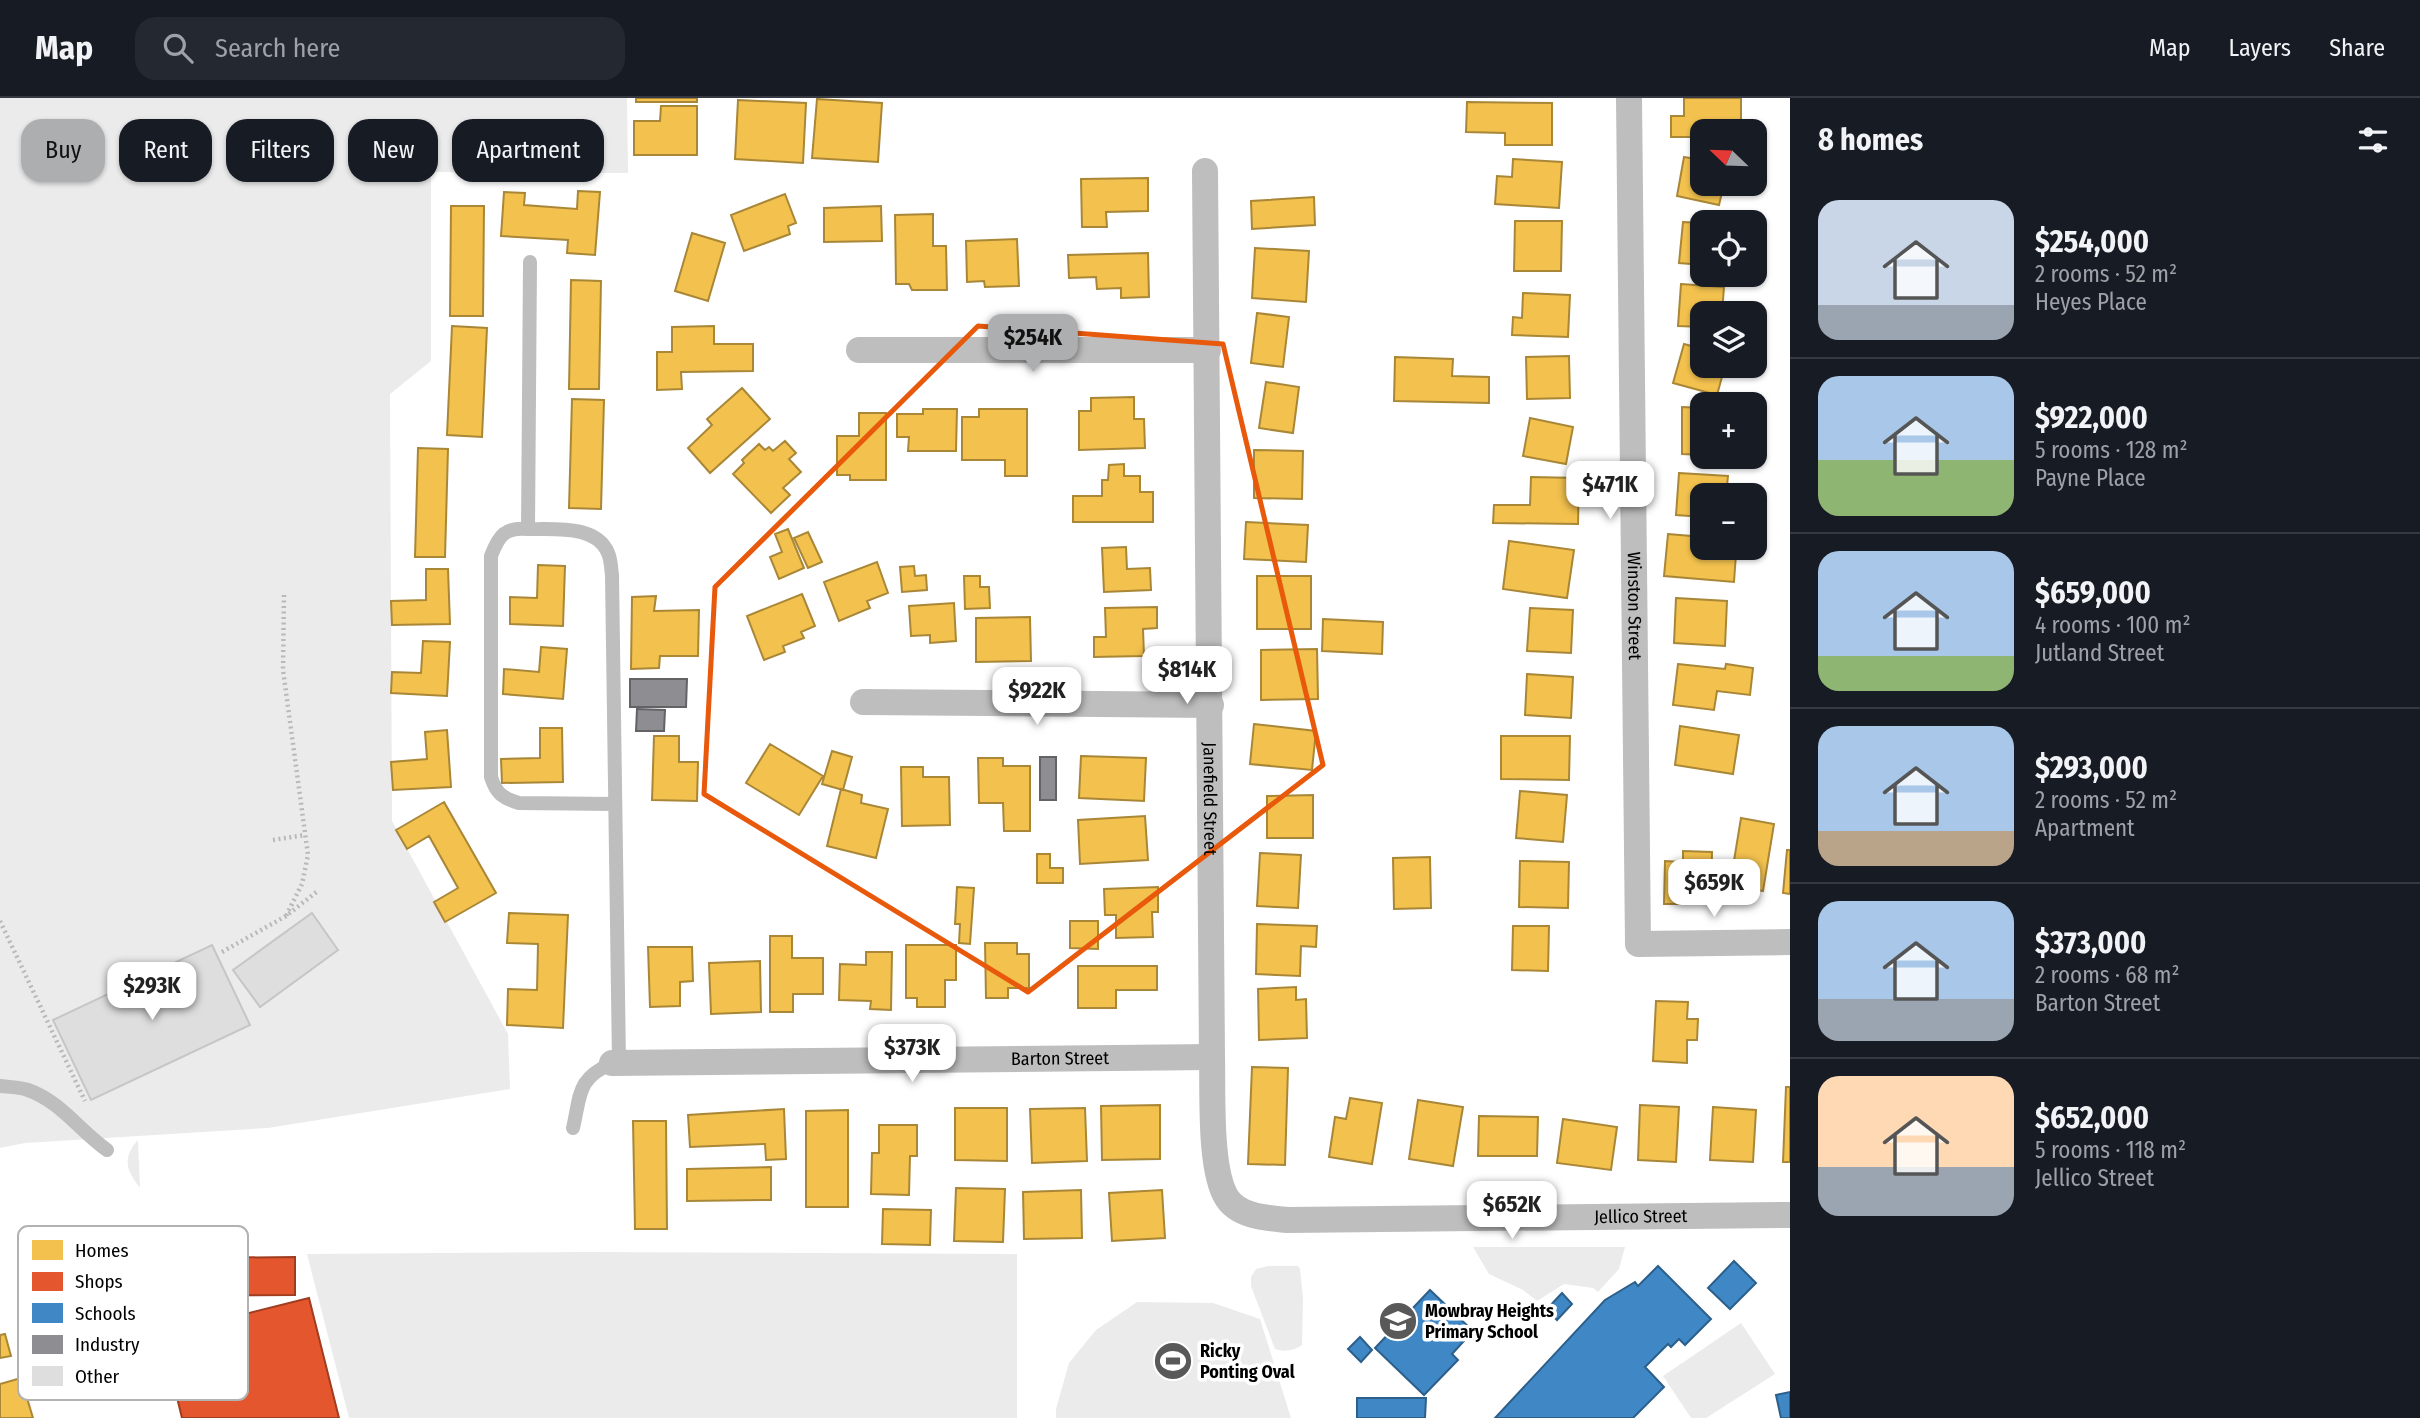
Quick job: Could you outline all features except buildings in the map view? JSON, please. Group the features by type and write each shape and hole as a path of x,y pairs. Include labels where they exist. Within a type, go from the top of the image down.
{"street":[{"name":"Winston Street","path":"1629,98 1638,944 1790,942"},
{"name":"Janefield Street","path":"1205,171 1212,1057 1216,1159 1228,1199 1242,1210"},
{"path":"859,350 1208,350"},
{"path":"863,702 1211,705"},
{"name":"Barton Street","path":"616,1063 1212,1057"},
{"name":"Jellico Street","path":"1242,1210 1261,1217 1287,1220 1790,1215"}],"lane":[{"path":"528,529 530,262"},
{"path":"573,1128 583,1084 593,1071 616,1063 615,804 612,575 608,552 598,541 582,532 515,528 497,541 491,556 491,777 496,791 505,799 519,803 615,804"},
{"path":"0,1086 27,1089 50,1102 107,1150"}],"path":[{"path":"284,595 283,670 308,855 302,884 286,916"},
{"path":"273,840 305,835"},
{"path":"222,952 286,916 318,890"},
{"path":"0,921 87,1105 78,1124"}],"highlighted area":[{"path":"978,326 1223,344 1323,765 1028,992 704,794 715,587"}],"shaded area":[{"path":"0,98 627,98 628,173 604,173 604,119 452,119 452,172 438,172 438,119 348,119 348,182 431,182 431,361 390,394 392,821 508,1034 510,1089 268,1128 25,1143 0,1148"},
{"path":"138,1140 140,1188 128,1164 130,1153"},
{"path":"1473,1247 1625,1247 1619,1269 1598,1292 1593,1288 1564,1284 1537,1301 1523,1290 1489,1274"},
{"path":"307,1254 1017,1254 1017,1418 349,1418"},
{"path":"1268,1266 1298,1266 1300,1269 1303,1298 1302,1345 1292,1350 1275,1349 1251,1286 1251,1277 1256,1269"},
{"name":"Ricky Ponting Oval","path":"1137,1302 1213,1303 1260,1319 1291,1418 1056,1418 1069,1363 1096,1330"},
{"path":"1741,1323 1775,1374 1706,1418 1691,1418 1663,1376"}],"place":[{"name":"Mowbray Heights Primary School","path":"1398,1321"},
{"name":"Ricky Ponting Oval","path":"1173,1361"}]}
